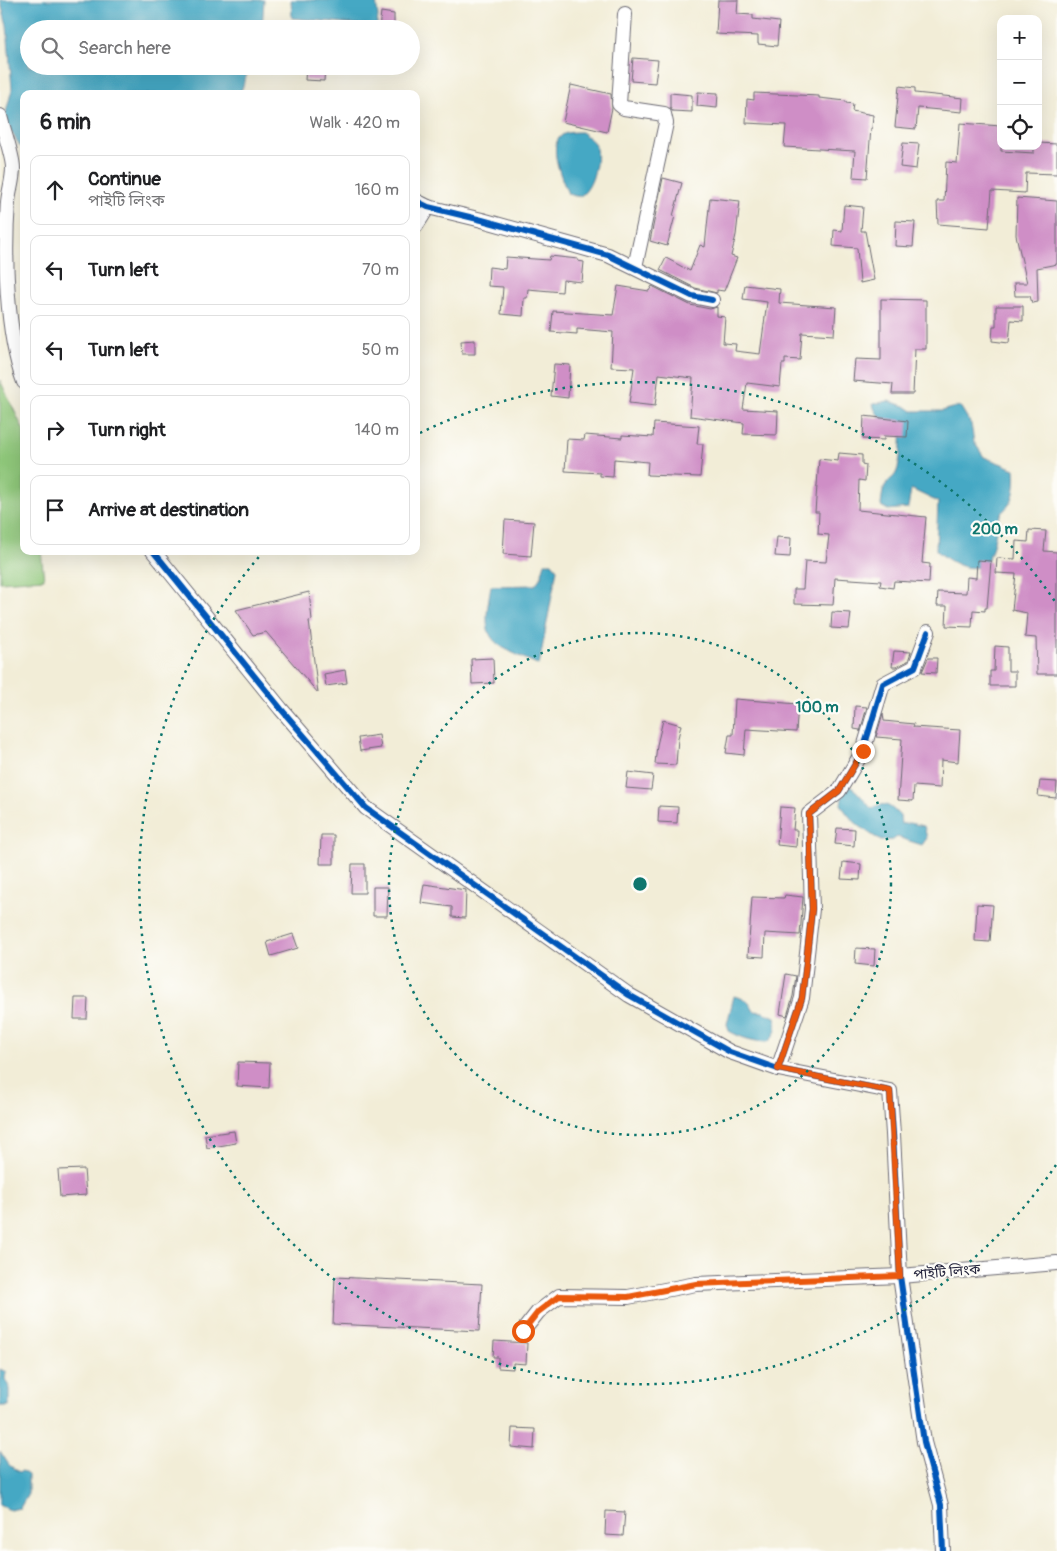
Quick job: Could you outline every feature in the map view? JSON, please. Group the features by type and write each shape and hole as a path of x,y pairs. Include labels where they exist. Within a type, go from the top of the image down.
{"street":[{"path":"625,14 618,104 624,108 664,114 666,123 635,267"},
{"path":"0,116 18,167 8,202 8,278 10,319 20,372"},
{"path":"422,204 608,255 692,296 712,300"},
{"path":"156,555 281,709 366,808 629,995 730,1052 778,1069 890,1091 900,1276 924,1442 942,1505 943,1551"},
{"path":"778,1069 802,998 812,909 809,814 839,791 863,751 883,684 915,667 928,632"},
{"name":"পাইটি লিংক","path":"523,1331 538,1312 559,1296 628,1297 696,1284 900,1276 1057,1263"}],"green space":[{"path":"0,380 20,422 20,555 41,555 44,579 0,582"}],"water":[{"path":"0,0 264,0 263,20 20,20 20,75 247,75 241,90 20,90 20,146 4,120 12,89 7,26"},
{"path":"291,0 376,0 378,17 378,20 313,20 292,18"},
{"path":"581,132 594,143 597,157 589,187 580,196 577,196 568,194 557,162 556,145 564,134"},
{"path":"888,401 905,406 912,411 942,411 960,406 971,424 974,442 984,457 1015,469 1013,498 1000,515 991,553 984,564 970,568 963,566 948,559 936,550 938,502 911,489 908,508 888,510 881,506 884,488 897,471 901,446 899,427 879,416 873,404"},
{"path":"545,563 552,563 557,569 539,665 509,651 492,639 488,630 487,620 491,586 535,585 541,577"},
{"path":"849,786 872,809 876,806 887,805 900,816 901,824 909,823 924,826 927,838 922,845 897,837 893,840 881,841 858,825 841,804 843,793"},
{"path":"734,996 747,1000 754,1011 763,1012 775,1017 776,1031 768,1042 748,1039 729,1031 727,1024"},
{"path":"0,1369 6,1372 5,1379 9,1387 9,1406 0,1406"},
{"path":"0,1451 9,1465 19,1472 22,1471 28,1475 28,1494 20,1508 10,1510 0,1505"}],"building":[{"path":"718,0 738,0 737,14 753,15 753,19 779,22 777,46 758,44 758,36 716,34"},
{"path":"381,12 394,14 394,20 380,20"},
{"path":"633,58 658,60 655,83 631,81"},
{"path":"305,75 324,75 324,81 305,80"},
{"path":"571,85 611,94 612,108 607,132 563,122"},
{"path":"899,86 915,88 915,93 963,98 962,112 918,108 916,129 895,127"},
{"path":"698,92 718,93 717,108 697,106"},
{"path":"670,93 692,95 692,112 672,111 670,107"},
{"path":"754,93 819,96 819,98 846,101 846,103 853,104 852,111 873,115 867,178 853,177 855,151 784,147 786,125 746,123 747,99 754,100"},
{"path":"960,123 997,126 997,150 1001,151 1034,153 1034,150 1042,150 1042,143 1057,144 1057,174 1026,173 1025,193 992,191 989,228 938,224 937,201 944,201 946,162 957,163"},
{"path":"903,143 919,144 916,169 900,167"},
{"path":"663,178 682,183 667,246 650,241"},
{"path":"710,198 740,201 736,235 731,256 737,258 724,291 717,290 717,293 695,288 660,270 666,258 690,271 700,245 705,247"},
{"path":"1017,198 1057,201 1057,264 1037,268 1038,302 1032,303 1030,296 1015,296 1014,283 1027,283 1016,235"},
{"path":"844,205 863,207 861,231 865,231 874,280 860,283 857,248 833,246 834,230 842,231"},
{"path":"896,221 915,222 913,247 895,246"},
{"path":"550,256 578,259 578,261 584,262 582,282 563,280 562,292 528,289 527,298 524,298 523,316 501,314 503,287 488,286 489,267 505,269 506,257 549,260"},
{"path":"745,285 780,289 779,303 836,307 834,335 802,333 800,360 785,359 785,364 782,364 780,387 747,383 743,409 778,411 777,435 743,434 744,423 690,416 693,378 659,374 655,406 629,403 634,368 611,367 613,332 577,329 577,334 551,332 553,311 613,315 618,286 649,291 652,286 690,305 710,309 717,307 717,316 725,317 723,343 736,344 735,351 760,354 767,302 743,299"},
{"path":"881,299 926,300 926,349 915,349 913,394 892,394 893,384 853,381 855,359 881,360"},
{"path":"996,306 1023,306 1023,321 1011,320 1009,343 992,341 993,326 996,326"},
{"path":"475,340 475,354 462,354 461,341"},
{"path":"554,364 570,365 568,398 551,396"},
{"path":"864,416 908,421 907,437 884,436 884,440 863,439"},
{"path":"654,423 699,426 697,444 703,444 700,477 647,475 648,462 614,459 613,477 600,476 600,473 565,471 567,439 584,440 585,435 622,438 622,435 653,437"},
{"path":"839,453 862,455 862,464 866,465 865,481 859,480 858,510 926,517 922,563 930,564 929,583 894,581 893,588 880,586 881,581 835,578 833,605 794,604 794,589 803,589 805,561 826,562 829,535 818,534 819,512 815,512 819,459 838,461"},
{"path":"505,520 534,522 531,556 503,554"},
{"path":"1029,530 1046,531 1044,551 1057,552 1057,674 1037,674 1036,638 1025,637 1027,613 1012,610 1016,574 996,573 997,558 1015,559 1016,541 1028,542"},
{"path":"777,537 791,538 790,557 775,556"},
{"path":"977,560 991,561 987,608 985,608 985,611 973,610 972,627 946,626 947,606 937,606 938,592 966,593 967,577 976,578"},
{"path":"309,592 312,620 309,621 318,693 266,632 253,635 236,610"},
{"path":"832,612 851,613 849,629 831,628"},
{"path":"995,646 1008,647 1008,671 1015,671 1015,686 990,686 990,671 994,671"},
{"path":"894,651 911,652 908,661 892,667"},
{"path":"493,658 494,683 472,684 471,659"},
{"path":"928,658 937,658 936,673 922,672"},
{"path":"345,670 347,683 326,686 324,674"},
{"path":"735,699 798,704 796,732 746,729 744,755 726,753 729,735 733,735"},
{"path":"855,706 867,707 860,732 860,730 854,729"},
{"path":"883,713 884,721 914,724 913,727 960,730 958,762 941,760 940,788 914,786 913,801 898,800 902,739 876,737"},
{"path":"663,720 681,725 676,765 655,764"},
{"path":"379,735 381,748 360,751 358,738"},
{"path":"628,772 653,775 651,790 626,788"},
{"path":"1040,781 1057,782 1056,798 1038,796"},
{"path":"659,806 678,807 677,823 658,822"},
{"path":"780,807 795,808 793,830 797,830 796,847 777,845"},
{"path":"837,828 855,829 854,846 835,844"},
{"path":"321,835 334,835 334,864 320,864"},
{"path":"843,862 861,864 860,880 841,879"},
{"path":"352,864 365,864 365,893 351,893"},
{"path":"424,884 466,890 465,918 452,917 452,907 421,903"},
{"path":"373,887 388,887 387,916 373,916"},
{"path":"785,895 803,897 800,935 765,933 764,957 748,956 752,897 784,898"},
{"path":"977,904 993,905 990,942 975,941"},
{"path":"293,934 298,948 271,956 267,942"},
{"path":"856,948 875,949 874,966 855,964"},
{"path":"786,974 796,976 787,1016 780,1014"},
{"path":"75,998 88,998 87,1019 74,1019"},
{"path":"238,1062 270,1063 269,1088 237,1086"},
{"path":"234,1131 236,1143 207,1148 205,1135"},
{"path":"84,1169 86,1195 60,1197 58,1170"},
{"path":"335,1277 482,1284 479,1331 333,1324"},
{"path":"494,1341 527,1343 526,1364 513,1363 513,1369 498,1368 498,1357 493,1357"},
{"path":"512,1428 535,1429 534,1449 511,1447"},
{"path":"606,1511 625,1512 623,1536 605,1535"}],"cycle path":[{"path":"420,203 428,207 608,255 692,296 712,300"},
{"path":"156,555 281,709 366,808 629,995 730,1052 778,1069 890,1091 900,1276 924,1442 941,1505 943,1551"},
{"path":"778,1069 802,998 812,909 809,814 839,791 863,751 883,684 915,667 928,632"}],"route":[{"path":"523,1331 538,1312 559,1296 628,1297 696,1284 900,1276 890,1091 778,1069 802,998 812,909 809,814 839,791 863,751"}]}
